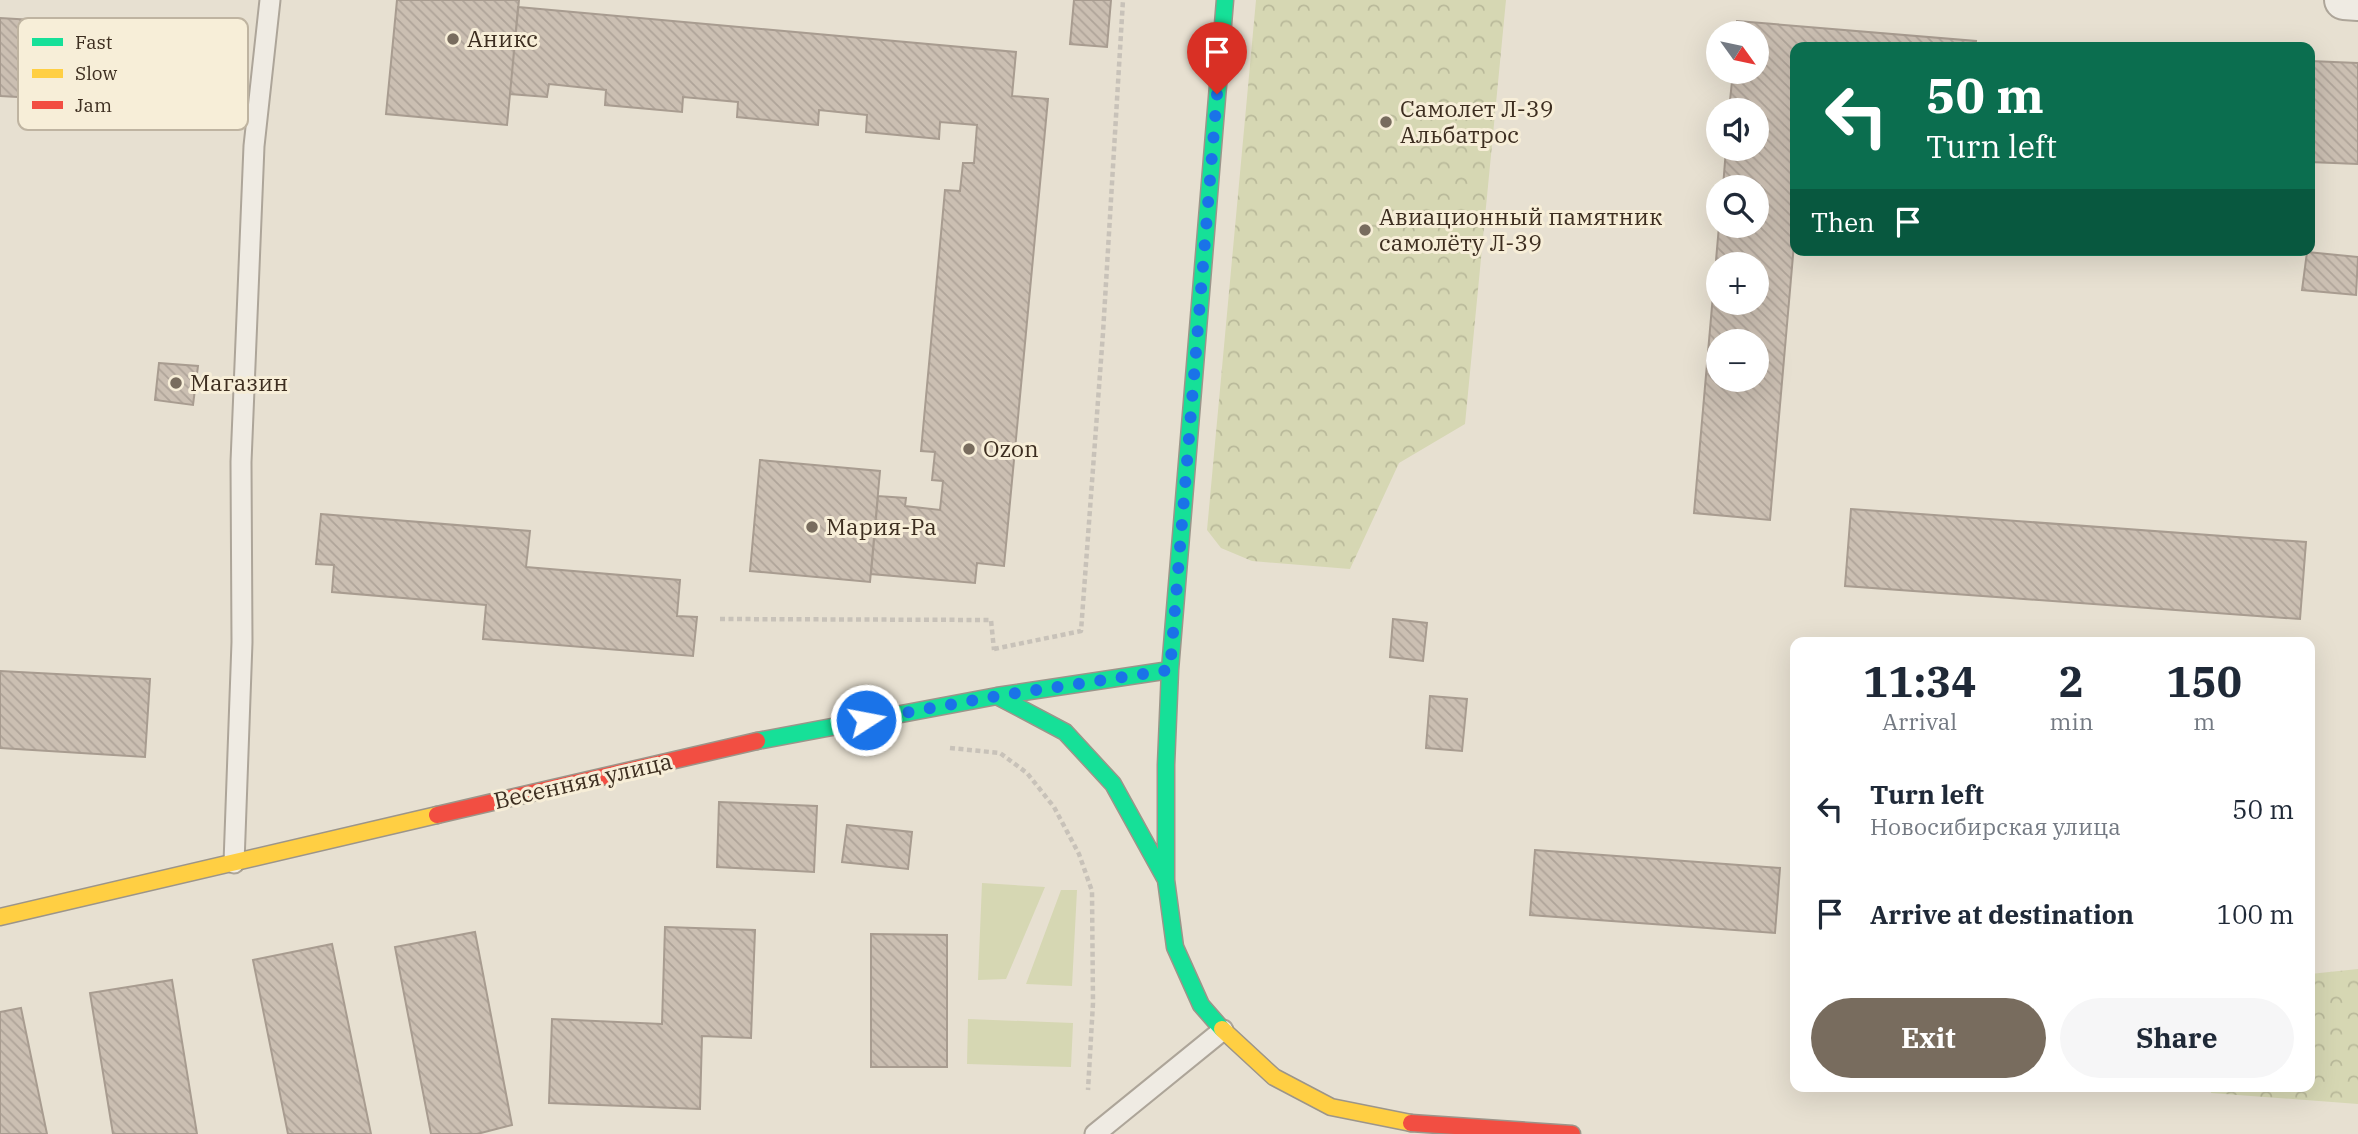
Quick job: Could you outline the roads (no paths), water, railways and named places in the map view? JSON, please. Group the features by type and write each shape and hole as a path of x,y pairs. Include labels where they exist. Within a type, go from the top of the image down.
{"main road":[{"path":"1225,0 1170,670 1166,765 1166,880 1175,947 1201,1005 1223,1030 1274,1077 1331,1107 1405,1123 1572,1134"},
{"name":"Весенняя улица","path":"0,917 706,752 840,724 997,696 1170,670"},
{"path":"997,696 1065,732 1113,784 1166,880"}],"street":[{"path":"2344,0 2358,1"}],"lane":[{"path":"234,863 242,642 241,461 254,146 270,0"},
{"path":"1094,1134 1223,1030"}],"place":[{"name":"Аникс","path":"453,39"},
{"name":"Самолет Л-39 Альбатрос","path":"1386,122"},
{"name":"Авиационный памятник самолёту Л-39","path":"1365,230"},
{"name":"Магазин","path":"176,383"},
{"name":"Ozon","path":"969,449"},
{"name":"Мария-Ра","path":"812,527"}]}
